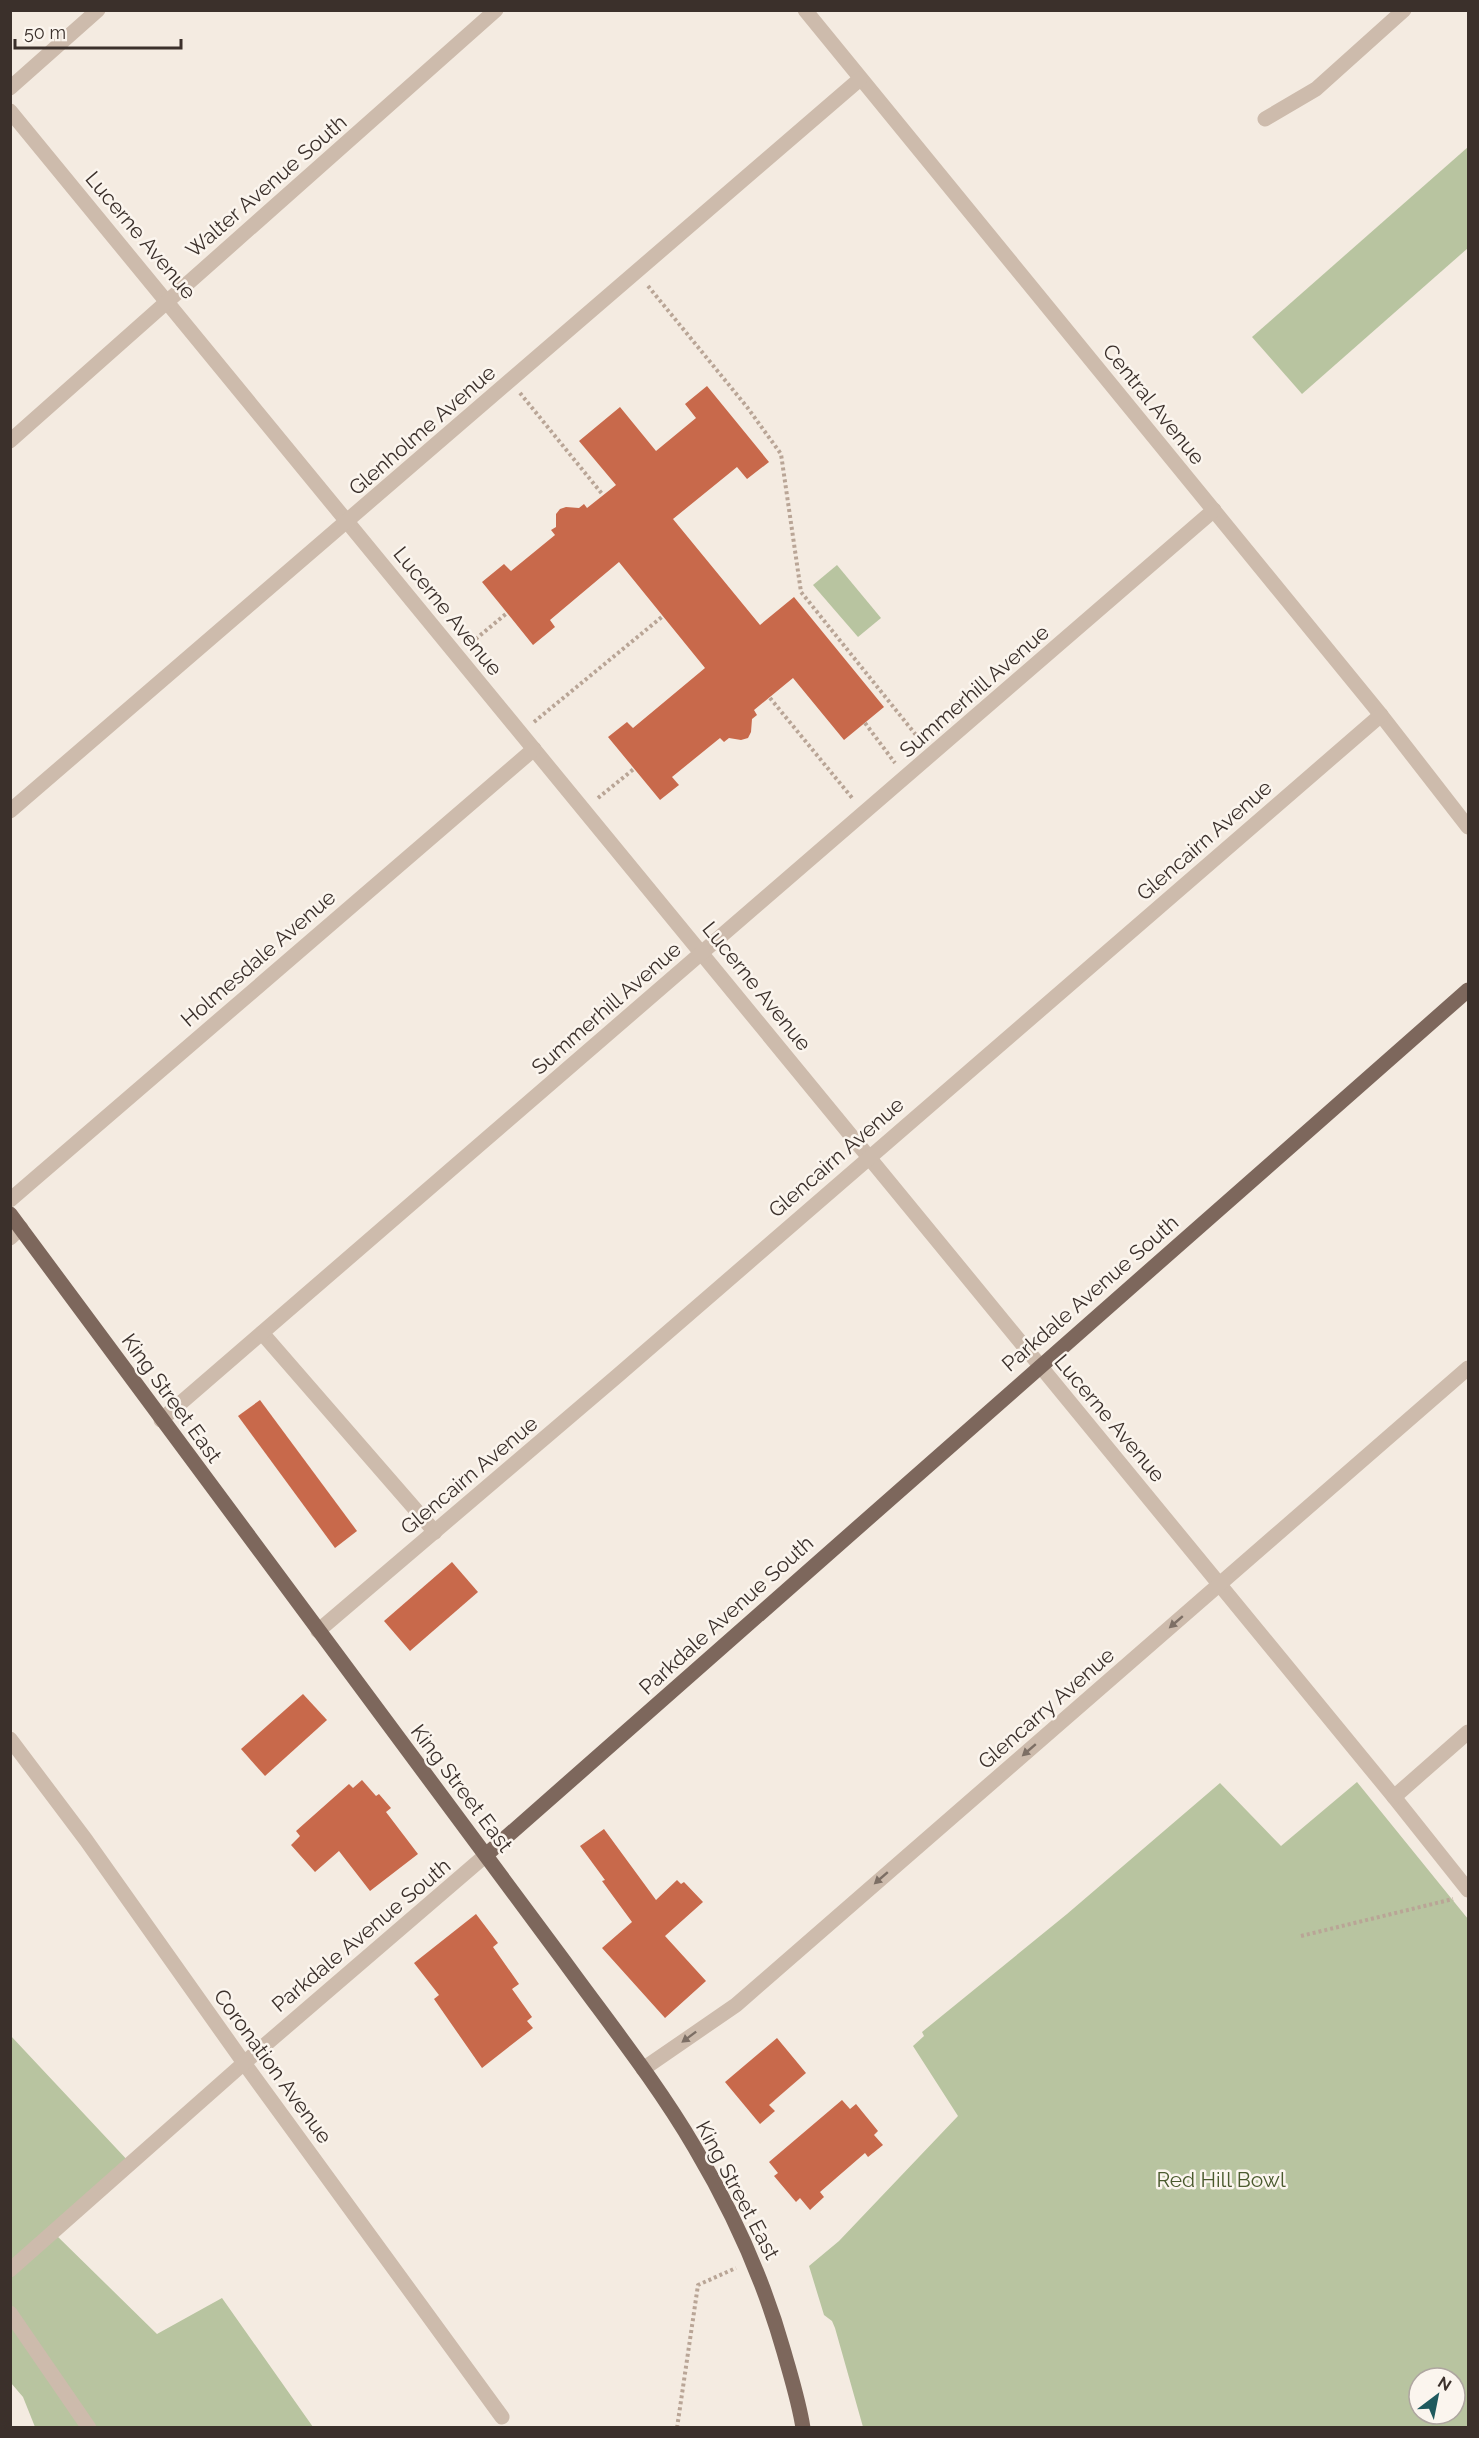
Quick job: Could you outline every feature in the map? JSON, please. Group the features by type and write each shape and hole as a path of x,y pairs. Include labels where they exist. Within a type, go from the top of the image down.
{"main road":[{"name":"Parkdale Avenue South","path":"486,1855 1468,990"},
{"name":"King Street East","path":"10,1214 16,1233 161,1420 486,1855 643,2069 695,2148 753,2260 778,2331 800,2406 803,2427"}],"street":[{"path":"10,88 98,10"},
{"name":"Walter Avenue South","path":"10,441 496,10"},
{"name":"Central Avenue","path":"805,10 1381,715 1468,827"},
{"path":"1265,119 1316,89 1404,10"},
{"name":"Glenholme Avenue","path":"10,811 860,79"},
{"name":"Lucerne Avenue","path":"10,111 168,300 456,656 702,952 1394,1797 1463,1894"},
{"name":"Summerhill Avenue","path":"161,1420 1214,510"},
{"name":"Glencairn Avenue","path":"318,1631 616,1377 1381,715"},
{"name":"Holmesdale Avenue","path":"10,1200 534,749"},
{"path":"262,1333 435,1532"},
{"name":"Glencarry Avenue","path":"643,2069 736,2005 1468,1368"},
{"path":"1394,1797 1468,1732"},
{"name":"Coronation Avenue","path":"10,1739 86,1840 244,2063 502,2416"},
{"name":"Parkdale Avenue South","path":"10,2270 244,2063 486,1855"},
{"path":"10,2313 89,2427"}],"path":[{"path":"636,272 747,407 781,454 801,592 932,755"},
{"path":"510,381 603,495"},
{"path":"456,656 507,613"},
{"path":"521,733 663,616"},
{"path":"770,698 865,813"},
{"path":"865,723 906,777"},
{"path":"584,810 634,768"},
{"path":"1301,1936 1463,1894"},
{"path":"677,2427 698,2285 753,2260"}],"green space":[{"path":"1468,147 1468,248 1302,394 1252,337"},
{"path":"837,565 881,618 858,637 813,585"},
{"name":"Red Hill Bowl","path":"1357,1782 1468,1919 1468,2427 863,2427 835,2328 832,2321 824,2315 809,2266 839,2241 958,2116 913,2046 924,2036 922,2032 1067,1914 1220,1783 1281,1846"},
{"path":"10,2035 131,2164 55,2234 157,2334 222,2298 313,2427 35,2427 23,2397 11,2383"}],"building":[{"path":"707,386 769,462 747,479 737,467 673,519 760,625 794,597 884,707 844,740 793,678 754,710 757,715 752,719 748,738 741,740 729,738 724,742 720,738 672,777 679,785 660,800 608,737 627,722 633,728 705,668 619,562 550,620 555,627 533,645 482,582 504,564 511,571 555,535 551,530 556,527 556,514 560,509 579,508 584,504 587,508 616,485 579,441 620,407 656,451 696,418 685,404"},
{"path":"260,1400 357,1531 335,1548 238,1416"},
{"path":"452,1562 478,1592 410,1651 384,1621"},
{"path":"303,1694 327,1720 265,1776 241,1749"},
{"path":"362,1780 391,1808 386,1812 418,1854 370,1891 339,1851 315,1872 291,1845 300,1836 296,1831 349,1784 353,1788"},
{"path":"604,1829 656,1900 677,1880 681,1884 684,1882 703,1902 665,1936 706,1981 665,2018 602,1948 632,1922 580,1846"},
{"path":"476,1914 498,1943 493,1947 519,1984 512,1989 532,2017 527,2021 533,2028 482,2068 434,1999 439,1995 414,1963"},
{"path":"777,2038 806,2073 769,2105 775,2111 760,2124 725,2082"},
{"path":"842,2100 850,2109 856,2104 878,2131 874,2135 883,2145 868,2157 865,2153 820,2192 824,2197 810,2210 800,2198 796,2202 774,2176 778,2173 769,2162"}]}
